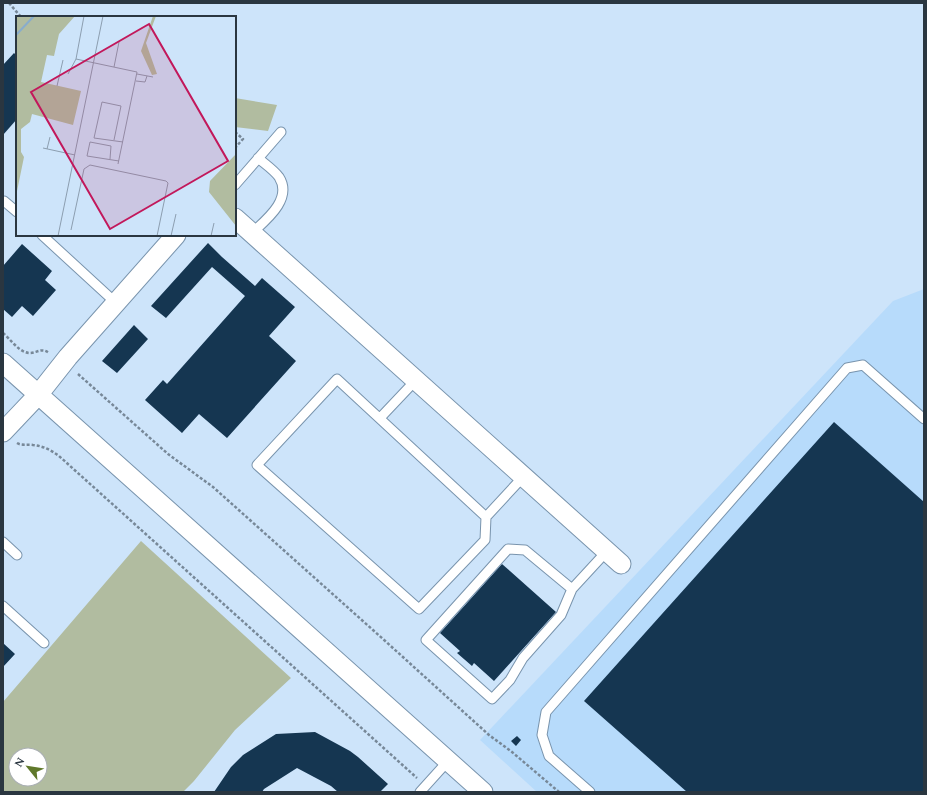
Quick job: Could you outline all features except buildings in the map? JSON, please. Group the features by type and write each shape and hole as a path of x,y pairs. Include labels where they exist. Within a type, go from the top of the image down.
{"street":[{"path":"236,219 621,564"},
{"path":"3,432 38,395 63,363 175,236"},
{"path":"3,363 483,792"}],"lane":[{"path":"236,184 280,132"},
{"path":"252,234 278,206 284,191 278,176 258,158"},
{"path":"4,200 16,211"},
{"path":"43,236 116,303"},
{"path":"590,792 549,756 542,735 546,712 847,368 863,365 924,419"},
{"path":"486,517 337,379 257,464 419,609 485,540 486,517 523,477"},
{"path":"380,418 415,380"},
{"path":"3,542 17,555"},
{"path":"572,589 525,550 508,549 426,640 492,699 510,680 523,658 561,615 572,589 607,551"},
{"path":"3,606 44,643"},
{"path":"422,789 448,761"}],"path":[{"path":"9,3 20,16"},
{"path":"236,133 243,139 236,147"},
{"path":"3,333 26,353 46,350 78,374 168,454 213,487 489,735 512,752 558,792"},
{"path":"3,432 18,444 30,444 43,447 59,456 422,789"}],"shaded area":[{"path":"924,289 924,792 537,792 480,740 893,301"}],"green space":[{"path":"236,98 277,105 268,131 236,127"},
{"path":"141,541 291,678 235,730 194,781 183,792 3,792 3,702"}]}
